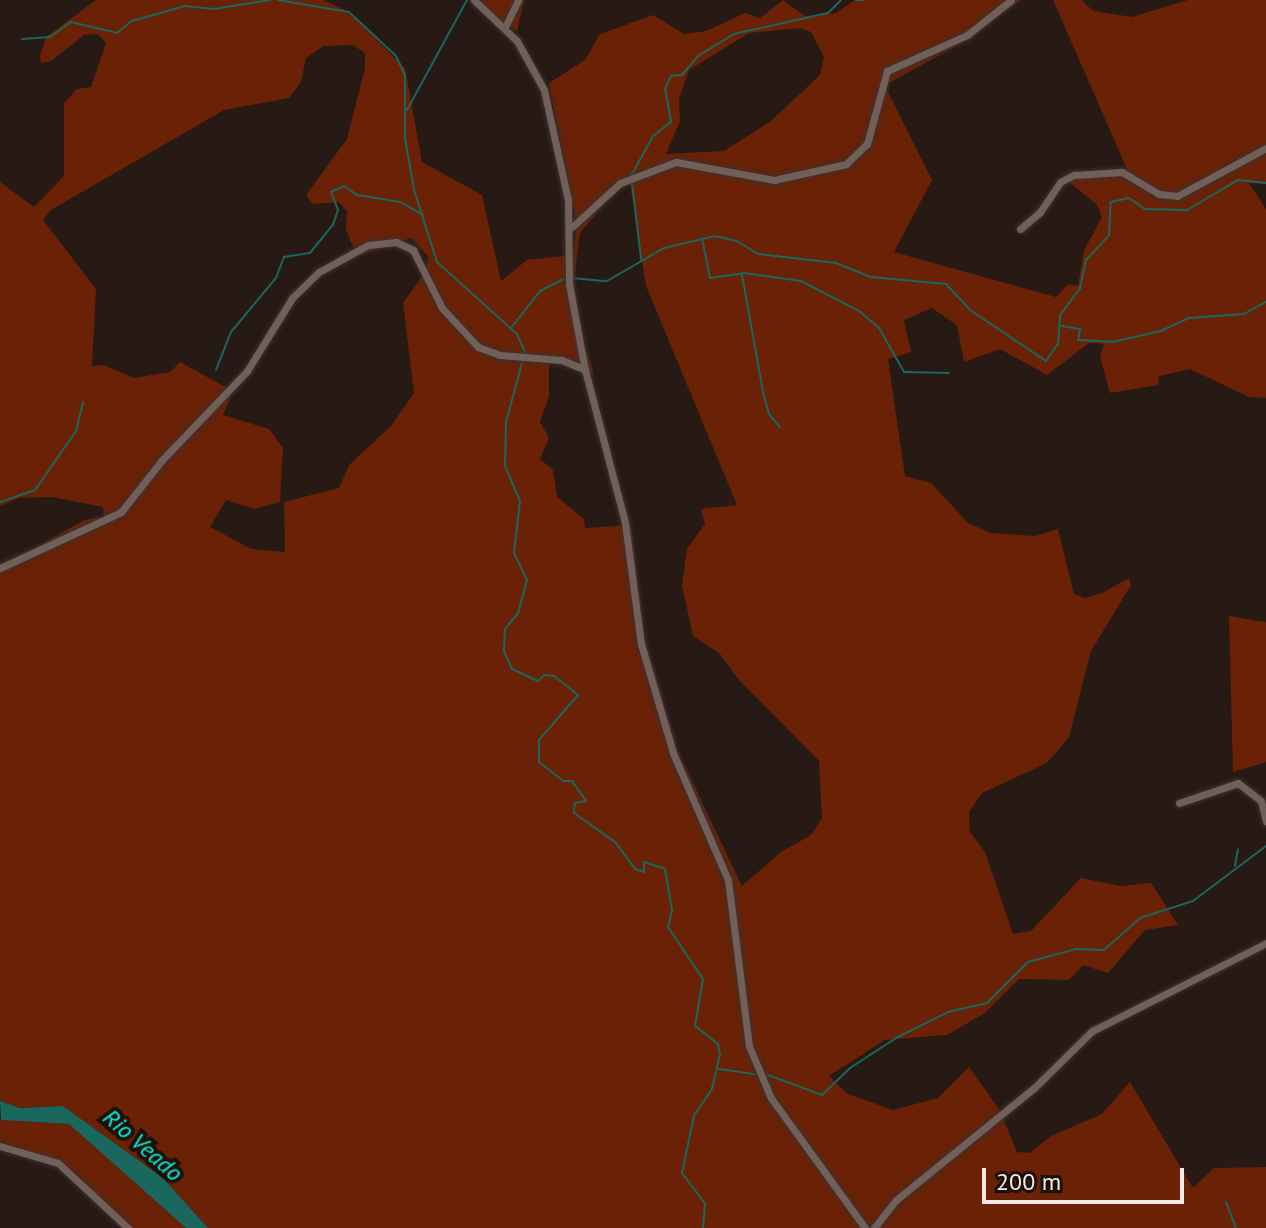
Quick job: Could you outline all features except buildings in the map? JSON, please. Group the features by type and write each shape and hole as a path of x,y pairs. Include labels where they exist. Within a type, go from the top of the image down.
{"street":[{"path":"474,0 505,27 540,77 572,227 569,284 585,370 625,523 641,644 673,753 728,880 749,1046 771,1098 865,1228"},
{"path":"505,27 518,0"},
{"path":"572,227 620,183 676,162 774,180 853,160 870,136 887,71 967,35 1011,0"},
{"path":"1020,229 1040,212 1060,182 1074,175 1119,171 1159,194 1177,196 1266,148"},
{"path":"0,568 121,512 162,460 242,378 292,298 319,272 368,245 396,242 413,250 442,308 485,351 553,358 585,370"},
{"path":"1179,803 1238,783 1261,801 1266,821"},
{"path":"874,1228 889,1206 1034,1088 1092,1031 1266,943"},
{"path":"0,1146 58,1163 128,1228"}],"shaded area":[{"path":"96,0 323,0 347,11 405,68 422,162 482,195 501,281 527,260 573,255 577,225 549,83 585,60 600,34 653,15 684,34 706,31 745,13 760,18 783,0 805,16 836,13 855,0 1021,0 965,41 889,83 887,90 932,180 894,252 1056,297 1068,284 1078,286 1084,250 1102,217 1097,205 1067,180 1127,169 1053,0 1082,0 1093,11 1132,17 1188,0 1266,0 1266,184 1249,183 1266,209 1266,398 1249,397 1190,369 1159,376 1158,385 1110,393 1100,357 1104,344 1089,343 1047,375 1000,349 964,362 957,325 932,308 904,320 911,352 888,359 905,476 931,483 968,523 991,533 1035,536 1058,529 1074,594 1085,598 1102,593 1129,578 1131,585 1091,651 1069,737 1047,763 982,793 969,812 970,832 985,852 1013,934 1031,931 1081,878 1121,886 1151,883 1178,925 1145,930 1108,973 1083,965 1069,980 1019,979 985,1013 947,1035 885,1040 829,1076 848,1094 893,1110 938,1098 969,1067 999,1109 1017,1152 1030,1153 1051,1136 1102,1114 1130,1082 1193,1188 1214,1168 1266,1167 1266,1228 208,1228 163,1178 63,1106 20,1108 0,1101 0,568 84,520 104,517 103,507 52,497 19,498 0,506 0,182 34,207 64,176 64,103 77,89 91,87 106,43 98,34 84,35 51,61 41,63 46,37","holes":["800,28 811,32 824,57 820,75 771,121 724,151 666,154 680,121 679,99 689,70 749,33","353,45 365,53 365,68 347,139 306,195 313,204 339,202 347,212 346,230 357,256 411,238 428,256 426,271 403,303 414,393 391,426 349,465 339,488 284,502 285,552 251,549 210,527 226,500 254,509 280,502 283,448 269,429 223,415 233,391 180,362 170,372 134,378 104,365 92,366 96,289 43,220 51,210 224,110 289,98 301,82 306,58 324,46","630,184 646,286 737,505 701,509 705,524 687,549 682,585 693,636 720,654 738,679 819,761 822,818 811,835 781,852 742,886 678,752 645,639 631,525 585,528 584,519 557,497 553,470 540,459 549,438 540,422 549,396 549,361 594,375 587,351 583,352 574,279 580,233 615,191"]},
{"path":"475,0 524,0 517,31 494,16"},
{"path":"1229,616 1266,622 1266,762 1233,772"},
{"path":"0,1120 69,1124 186,1228 128,1228 76,1175 41,1157 0,1148"}],"water":[{"path":"0,1101 20,1108 63,1106 163,1178 208,1228 186,1228 69,1124 1,1120"}],"waterway":[{"path":"22,39 50,37 71,22 117,33 132,21 185,6 214,9 270,0"},
{"path":"278,0 349,12 396,56 405,75 405,138 414,190 437,262 517,334 525,352 506,422 505,466 520,501 514,553 527,580 518,613 505,629 504,651 512,669 538,681 544,675 554,676 578,695 539,740 539,762 563,781 572,781 586,801 575,803 574,813 615,842 635,869 644,872 644,862 665,869 672,910 668,927 703,979 695,1026 718,1044 720,1054 712,1089 694,1116 682,1173 705,1204 703,1228"},
{"path":"407,110 467,0"},
{"path":"631,176 653,136 671,122 665,89 671,76 682,75 698,56 734,34 828,13 841,0"},
{"path":"856,0 864,0"},
{"path":"571,278 607,281 664,248 715,236 737,241 758,254 836,263 871,277 946,284 970,310 1046,361 1058,344 1060,315 1080,288 1086,260 1109,235 1111,202 1129,198 1145,209 1187,210 1238,180 1266,183"},
{"path":"632,183 641,259"},
{"path":"216,370 231,332 276,278 284,257 310,253 333,225 338,210 331,192 344,186 357,195 400,202 423,215"},
{"path":"702,238 710,278 744,273 801,281 859,311 879,328 904,372 949,373"},
{"path":"742,275 763,392 769,414 780,427"},
{"path":"511,328 540,291 564,279"},
{"path":"1061,326 1080,329 1078,340 1112,342 1161,331 1189,318 1244,314 1266,302"},
{"path":"0,502 35,490 76,431 83,402"},
{"path":"768,1075 822,1095 850,1068 896,1038 948,1012 987,1003 1028,962 1076,949 1104,950 1140,918 1193,901 1266,846"},
{"path":"1235,866 1238,849"},
{"path":"719,1069 756,1074"},
{"path":"1226,1202 1236,1228"}],"water label":[{"name":"Rio Veado","path":"143,1145"}]}
